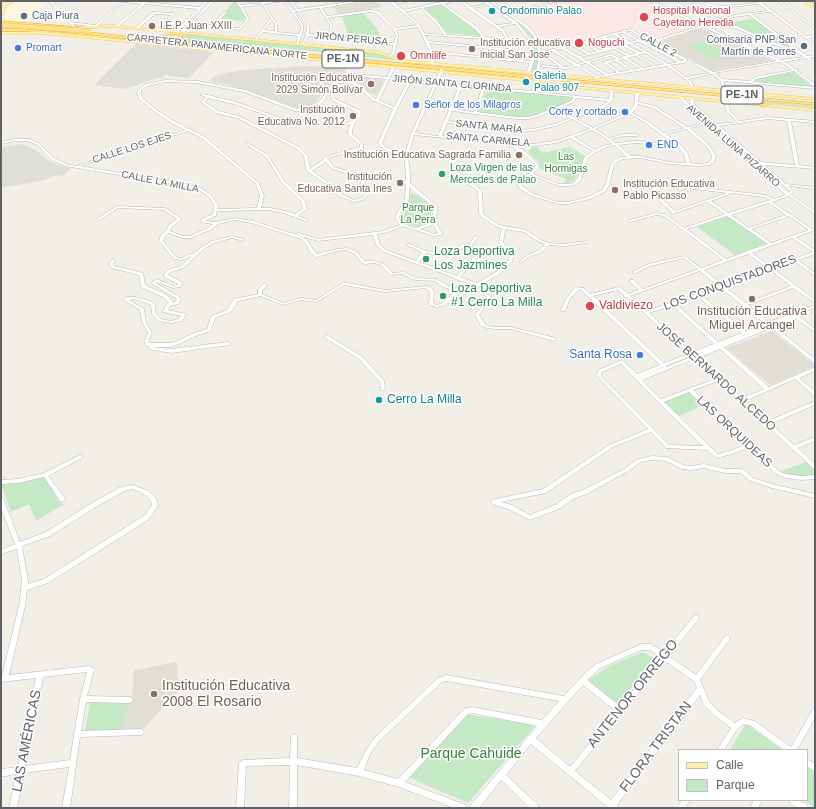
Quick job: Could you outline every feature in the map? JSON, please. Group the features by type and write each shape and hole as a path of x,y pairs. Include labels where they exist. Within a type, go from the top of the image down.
{"highway":[{"path":"10,30 7,27 14,24"},
{"path":"1,25 14,24 76,28 135,36"},
{"name":"CARRETERA PANAMERICANA NORTE","path":"1,25 135,36 190,43 815,102"},
{"path":"1,32 10,30 121,37"},
{"name":"CARRETERA PANAMERICANA NORTE","path":"88,32 164,42 441,70 716,95 815,102"},
{"path":"144,37 167,37 176,33"},
{"path":"182,33 179,36 180,39 190,43"},
{"path":"164,42 192,48"},
{"path":"520,74 529,71"},
{"path":"508,76 562,86"},
{"path":"570,76 592,81"},
{"path":"610,82 636,82"},
{"path":"675,91 679,96"},
{"path":"692,98 699,93"},
{"path":"716,95 767,106"}],"main road":[{"path":"1,5 6,1"},
{"path":"1,12 12,1"},
{"path":"805,1 815,8"},
{"path":"810,1 815,5"},
{"path":"76,28 117,26 176,33 303,44 376,52 404,60 725,91 815,102"},
{"path":"1,32 44,33 393,67 441,70 562,86 815,110"}],"street":[{"path":"50,1 76,28"},
{"path":"95,26 123,1 200,8"},
{"path":"162,4 166,1"},
{"path":"176,33 207,1"},
{"path":"182,33 213,1"},
{"path":"185,24 240,29 248,19 237,1"},
{"path":"241,6 262,2 283,1 302,25 301,35 297,44"},
{"path":"291,2 300,1"},
{"path":"292,11 362,1"},
{"path":"389,1 419,26 432,52 432,63"},
{"path":"394,4 410,1"},
{"path":"404,12 453,1"},
{"path":"461,1 503,31 511,50 509,60"},
{"path":"484,1 489,2 507,12 526,26 534,35 541,53 537,72"},
{"path":"514,1 523,7"},
{"path":"507,12 540,3 558,1"},
{"path":"650,1 779,61 796,70 815,87"},
{"path":"655,1 702,25 784,60 801,70 815,82"},
{"path":"677,1 779,46 795,48"},
{"path":"688,6 708,1"},
{"path":"778,1 815,28"},
{"path":"262,2 276,24 276,32"},
{"path":"291,2 308,26 307,35 303,44"},
{"path":"470,8 489,2"},
{"path":"489,2 501,13 516,23 529,39 532,50 532,62 529,71"},
{"path":"703,13 721,8 759,2 815,44"},
{"path":"117,26 144,3"},
{"path":"442,3 476,28 485,39"},
{"path":"501,13 540,3"},
{"path":"320,7 332,24 330,37"},
{"path":"422,8 438,24 446,35"},
{"path":"328,17 374,11 379,13 394,29 397,36 393,53 390,56"},
{"path":"656,41 719,20 749,13 771,11"},
{"path":"212,26 225,12"},
{"path":"137,28 154,13 173,14 157,31"},
{"path":"749,13 815,64"},
{"path":"255,40 272,18"},
{"path":"71,23 103,27"},
{"path":"497,26 516,23"},
{"path":"394,29 419,26"},
{"name":"CALLE 2","path":"623,32 630,30 686,60 680,62"},
{"name":"JIRÓN PERUSA","path":"263,31 301,35"},
{"path":"564,68 546,55 572,45 623,32 680,62"},
{"path":"424,34 508,40"},
{"path":"614,34 668,65 686,78 690,82 692,88"},
{"name":"JIRÓN PERUSA","path":"307,35 396,44"},
{"path":"806,37 815,36"},
{"path":"603,37 621,45 656,66"},
{"path":"579,57 645,38"},
{"path":"593,39 609,48"},
{"path":"428,42 511,50"},
{"path":"583,42 599,51"},
{"path":"572,45 590,54 620,73"},
{"path":"605,63 661,46"},
{"path":"613,47 629,56"},
{"path":"563,48 608,75"},
{"path":"541,53 554,51 594,76 608,75 680,62"},
{"path":"432,52 532,62"},
{"path":"543,66 564,68 611,55 619,59"},
{"path":"686,78 784,60 815,56"},
{"path":"624,58 643,68"},
{"path":"615,60 632,70"},
{"path":"695,64 713,73 721,80 725,91"},
{"path":"376,101 393,67"},
{"path":"433,222 441,233 439,235 434,235 403,225 397,217 406,201 406,156 441,70"},
{"path":"751,82 755,78 796,70"},
{"name":"JIRÓN SANTA CLORINDA","path":"336,82 340,74 611,100"},
{"path":"406,156 384,148 380,143 410,80"},
{"path":"721,80 815,87"},
{"path":"259,208 262,196 258,184 204,138 162,116 140,98 140,90 147,85 165,81 209,84 245,91 302,111 312,109 322,101 336,82"},
{"path":"336,82 349,82 358,85 376,101 396,109"},
{"path":"202,95 235,103 269,116 291,122 332,126 343,125 353,122 360,117 360,112 334,100 332,94 336,82"},
{"path":"534,92 536,82"},
{"path":"440,136 461,85"},
{"path":"474,113 484,87"},
{"path":"611,100 612,90"},
{"path":"637,93 636,106 630,113 645,121 680,146 686,154 688,164"},
{"path":"208,96 203,102 217,112 238,117 297,147 306,156 309,171 346,199 357,201 367,195 368,192 360,177 335,170 326,160"},
{"path":"451,110 523,118 537,116 556,109 573,101 576,96"},
{"name":"AVENIDA LUNA PIZARRO","path":"679,96 706,123 789,195 815,213"},
{"name":"AVENIDA LUNA PIZARRO","path":"692,98 692,103 695,107 786,185 792,191 789,195"},
{"name":"SANTA MARÍA","path":"446,122 522,131 533,130 555,125 604,106 611,100"},
{"path":"726,102 728,111 739,122"},
{"path":"506,144 525,153 536,164 537,167 531,174 524,177 519,182 523,189 554,202 568,203 589,198 604,192 612,165 616,161 630,157 688,164 708,164 713,161 714,156 708,146 687,128 654,107 636,103"},
{"path":"556,109 608,139 630,157"},
{"name":"SANTA CARMELA","path":"414,134 506,144 533,145 556,142 630,113"},
{"path":"711,126 768,118 815,122"},
{"path":"789,120 797,166"},
{"path":"309,171 326,160 324,158 327,156 362,148 362,145 350,134 353,122"},
{"path":"664,134 706,123"},
{"name":"CALLE LOS EJES","path":"76,167 188,130"},
{"path":"608,139 624,135 637,135"},
{"path":"571,137 594,151"},
{"name":"CALLE LA MILLA","path":"1,142 19,140 33,142 42,147 53,159 66,165 185,185 200,189 214,200 216,210"},
{"path":"531,174 558,185 574,184 579,180 586,158 594,151 615,144 636,142 680,146"},
{"path":"247,144 267,156 283,182 303,201 305,209 295,216"},
{"path":"525,153 533,145"},
{"path":"91,169 100,159"},
{"path":"754,164 760,163 815,168"},
{"path":"462,180 476,187 480,192 483,216 498,226 526,231 540,241 548,244 564,245 586,242"},
{"path":"407,183 432,202 436,207 433,222 425,227 415,229"},
{"path":"786,185 815,188"},
{"path":"674,212 658,199 696,188 765,196 789,215 814,230"},
{"path":"407,190 415,190"},
{"path":"630,221 656,214 665,215 733,192"},
{"path":"684,229 789,195"},
{"path":"708,201 770,244"},
{"path":"99,219 117,207 165,208 180,219 170,226 168,232 163,235 161,241 175,258 180,259 190,255 195,255"},
{"path":"307,220 284,212 259,208 216,210 213,217 204,219 203,221 217,223 234,219 253,222 305,240 316,256 337,250 347,249 356,253 363,262 375,262 383,265 392,274 404,273 415,279 436,280 445,286 459,290"},
{"path":"665,215 725,260"},
{"path":"749,229 789,215"},
{"path":"168,232 191,237 209,229 217,223"},
{"path":"288,234 306,236 318,240 375,234 403,225"},
{"path":"146,342 146,344 152,346 177,343 209,330 213,317 228,311 235,300 260,295 284,304 301,299 317,301 344,284 385,291 426,287 432,292 431,304 441,306 459,290 476,286 498,273 510,262 513,252 503,246 502,242 503,231 505,228"},
{"path":"626,296 770,244 814,230"},
{"path":"375,234 378,245 382,249 476,286 489,297 488,301 478,315 484,325 495,328 511,328 554,339"},
{"path":"469,247 476,236"},
{"path":"228,344 171,351 146,346 150,333 144,322 142,309 126,300 128,298 135,298 151,303 153,305 154,314 160,320 171,322 180,320 184,315 165,311 168,306 179,301 178,297 155,285 154,281 159,280 173,287 179,286 180,283 166,276 167,272 182,267 195,258 195,255 203,248 213,242 232,237 244,240"},
{"path":"793,237 815,253"},
{"path":"521,262 528,256 541,251 548,244"},
{"path":"409,245 425,252 438,254"},
{"path":"437,270 463,245 481,252 457,278"},
{"path":"416,263 425,252"},
{"path":"748,252 815,302"},
{"name":"LOS CONQUISTADORES","path":"646,314 815,253"},
{"path":"634,272 648,266 684,256 815,361"},
{"path":"795,260 815,275"},
{"path":"113,261 111,264 113,267 141,274 143,286 165,296 172,304"},
{"path":"632,281 642,290"},
{"path":"260,295 260,291 265,285"},
{"path":"746,305 794,286"},
{"path":"563,310 568,299 577,288 580,288 665,367"},
{"name":"JOSÉ BERNARDO ALCEDO","path":"590,296 617,288 795,447 815,467"},
{"path":"698,295 745,333"},
{"path":"673,304 768,388"},
{"path":"637,377 694,356 815,306"},
{"path":"720,345 745,333 796,317 815,309"},
{"path":"796,317 815,331"},
{"path":"327,337 361,358 382,382 382,389"},
{"path":"708,448 668,447 599,376 600,371 622,362 717,456 748,445"},
{"path":"742,400 815,369"},
{"path":"795,377 815,394"},
{"path":"660,401 719,379"},
{"name":"LAS ORQUIDEAS","path":"690,390 778,473 786,476 801,478 815,477"},
{"path":"768,424 815,403"},
{"path":"651,430 611,446 544,491 494,502 510,506 530,518 557,507 573,496 585,492 645,458 667,459 682,467 691,468 704,466 725,471 742,471 751,479 772,486 815,496"},
{"path":"795,447 815,439"},
{"path":"1,482 18,481 45,475 80,456"},
{"path":"45,475 62,499"},
{"path":"1,552 48,534 97,503 121,490 131,487 139,489 147,493 154,500 155,505 147,516 135,526 46,580 24,588"},
{"path":"1,501 19,546 25,581 22,606 3,679 91,670 83,699 66,808"},
{"name":"ANTENOR ORREGO","path":"571,771 696,618"},
{"path":"697,679 727,638"},
{"path":"474,808 543,724 565,699 598,666 641,647 651,647 697,679 706,703 716,713 735,727"},
{"name":"LAS AMÉRICAS","path":"14,808 20,771 40,675"},
{"path":"359,772 368,752 377,740 440,680 446,678 565,699"},
{"path":"583,681 620,710"},
{"name":"FLORA TRISTAN","path":"614,807 700,689"},
{"path":"83,699 130,700"},
{"path":"399,783 466,711 472,710 543,724"},
{"path":"794,749 815,711"},
{"path":"722,749 735,727 743,722 753,723 789,749"},
{"path":"78,734 141,732"},
{"path":"293,808 294,737"},
{"path":"531,739 614,807"},
{"path":"240,808 243,763 294,761 359,772 399,783 463,808"},
{"path":"1,773 73,764"},
{"path":"501,775 535,808"},
{"path":"794,801 804,808"}],"shaded area":[{"path":"15,1 42,2 45,6 24,23 11,22 6,20 6,9"},
{"path":"372,1 379,3 383,7 339,14 333,7"},
{"path":"567,1 644,1 697,26 654,41 629,28 545,51 543,50 534,31 527,23 512,13"},
{"path":"701,28 773,61 713,71 657,43"},
{"path":"136,44 214,52 189,78 165,75 161,78 126,89 94,85"},
{"path":"307,66 347,68 345,72 338,72 313,106 298,108 230,85 208,81 217,75 243,70"},
{"name":"Institución Educativa 2029 Simón Bolívar","path":"344,75 384,80 376,95 368,92 359,84 339,81 341,76"},
{"path":"20,144 34,149 52,163 71,169 62,176 56,175 45,180 1,188 1,147"},
{"name":"Valdiviezo","path":"589,298 600,308 590,311 579,310"},
{"path":"772,331 815,366 770,385 727,348"},
{"name":"Institución Educativa 2008 El Rosario","path":"177,662 178,691 142,730 121,731 132,697 134,670"}],"green space":[{"path":"234,1 245,17 244,21 221,19"},
{"path":"441,5 475,29 481,36 447,33 436,19 423,8"},
{"path":"363,13 376,27 383,41 345,38 347,31 342,16"},
{"path":"509,14 520,22 536,41 539,54 536,70 531,70 535,54 531,38 521,26 506,15"},
{"path":"756,18 791,47 781,46 729,23"},
{"path":"187,34 364,51 383,54 399,61 336,53 200,43 185,40 181,37 182,35"},
{"path":"703,42 731,55 715,60 688,47"},
{"path":"794,72 813,87 753,81 757,79"},
{"path":"487,89 574,97 572,101 536,116 516,117 478,113"},
{"path":"737,98 815,106 815,108 763,103"},
{"name":"Las Hormigas","path":"537,146 542,153 570,147 585,156 574,181 564,184 566,179 540,169 539,163 528,152 531,148"},
{"name":"Parque La Pera","path":"411,192 432,205 430,219 426,224 416,227 404,223 401,218 409,202"},
{"path":"728,216 767,243 735,255 697,227"},
{"path":"689,391 704,405 679,416 664,401"},
{"path":"806,462 815,470 815,476 804,477 779,472"},
{"path":"43,477 59,495 57,500 64,504 36,521 29,504 11,512 1,484 19,483"},
{"path":"643,652 655,659 617,704 588,680 611,665"},
{"path":"90,701 130,703 121,731 85,733"},
{"name":"Parque Cahuide","path":"465,714 536,725 468,803 408,777"},
{"path":"746,724 782,749 732,749 731,748"},
{"path":"808,768 815,772 815,808 804,801 808,801"}],"place":[{"name":"Condominio Palao","path":"492,11"},
{"name":"Caja Piura","path":"24,16"},
{"name":"Hospital Nacional Cayetano Heredia","path":"644,17"},
{"name":"I.E.P. Juan XXIII","path":"152,26"},
{"name":"Noguchi","path":"579,43"},
{"name":"Comisaría PNP San Martín de Porres","path":"804,46"},
{"name":"Promart","path":"18,48"},
{"name":"Institución educativa inicial San Jose","path":"472,49"},
{"name":"Omnilife","path":"401,56"},
{"name":"Galeria Palao 907","path":"526,82"},
{"name":"Institución Educativa 2029 Simón Bolívar","path":"371,84"},
{"name":"Señor de los Milagros","path":"416,105"},
{"name":"Corte y cortado","path":"625,112"},
{"name":"Institución Educativa No. 2012","path":"353,116"},
{"name":"END","path":"649,145"},
{"name":"Institución Educativa Sagrada Familia","path":"519,155"},
{"name":"Loza Virgen de las Mercedes de Palao","path":"442,174"},
{"name":"Institución Educativa Santa Ines","path":"400,183"},
{"name":"Institución Educativa Pablo Picasso","path":"615,190"},
{"name":"Loza Deportiva Los Jazmines","path":"426,259"},
{"name":"Loza Deportiva #1 Cerro La Milla","path":"443,296"},
{"name":"Institución Educativa Miguel Arcangel","path":"752,299"},
{"name":"Valdiviezo","path":"590,306"},
{"name":"Santa Rosa","path":"640,355"},
{"name":"Cerro La Milla","path":"379,400"},
{"name":"Institución Educativa 2008 El Rosario","path":"154,694"}]}
